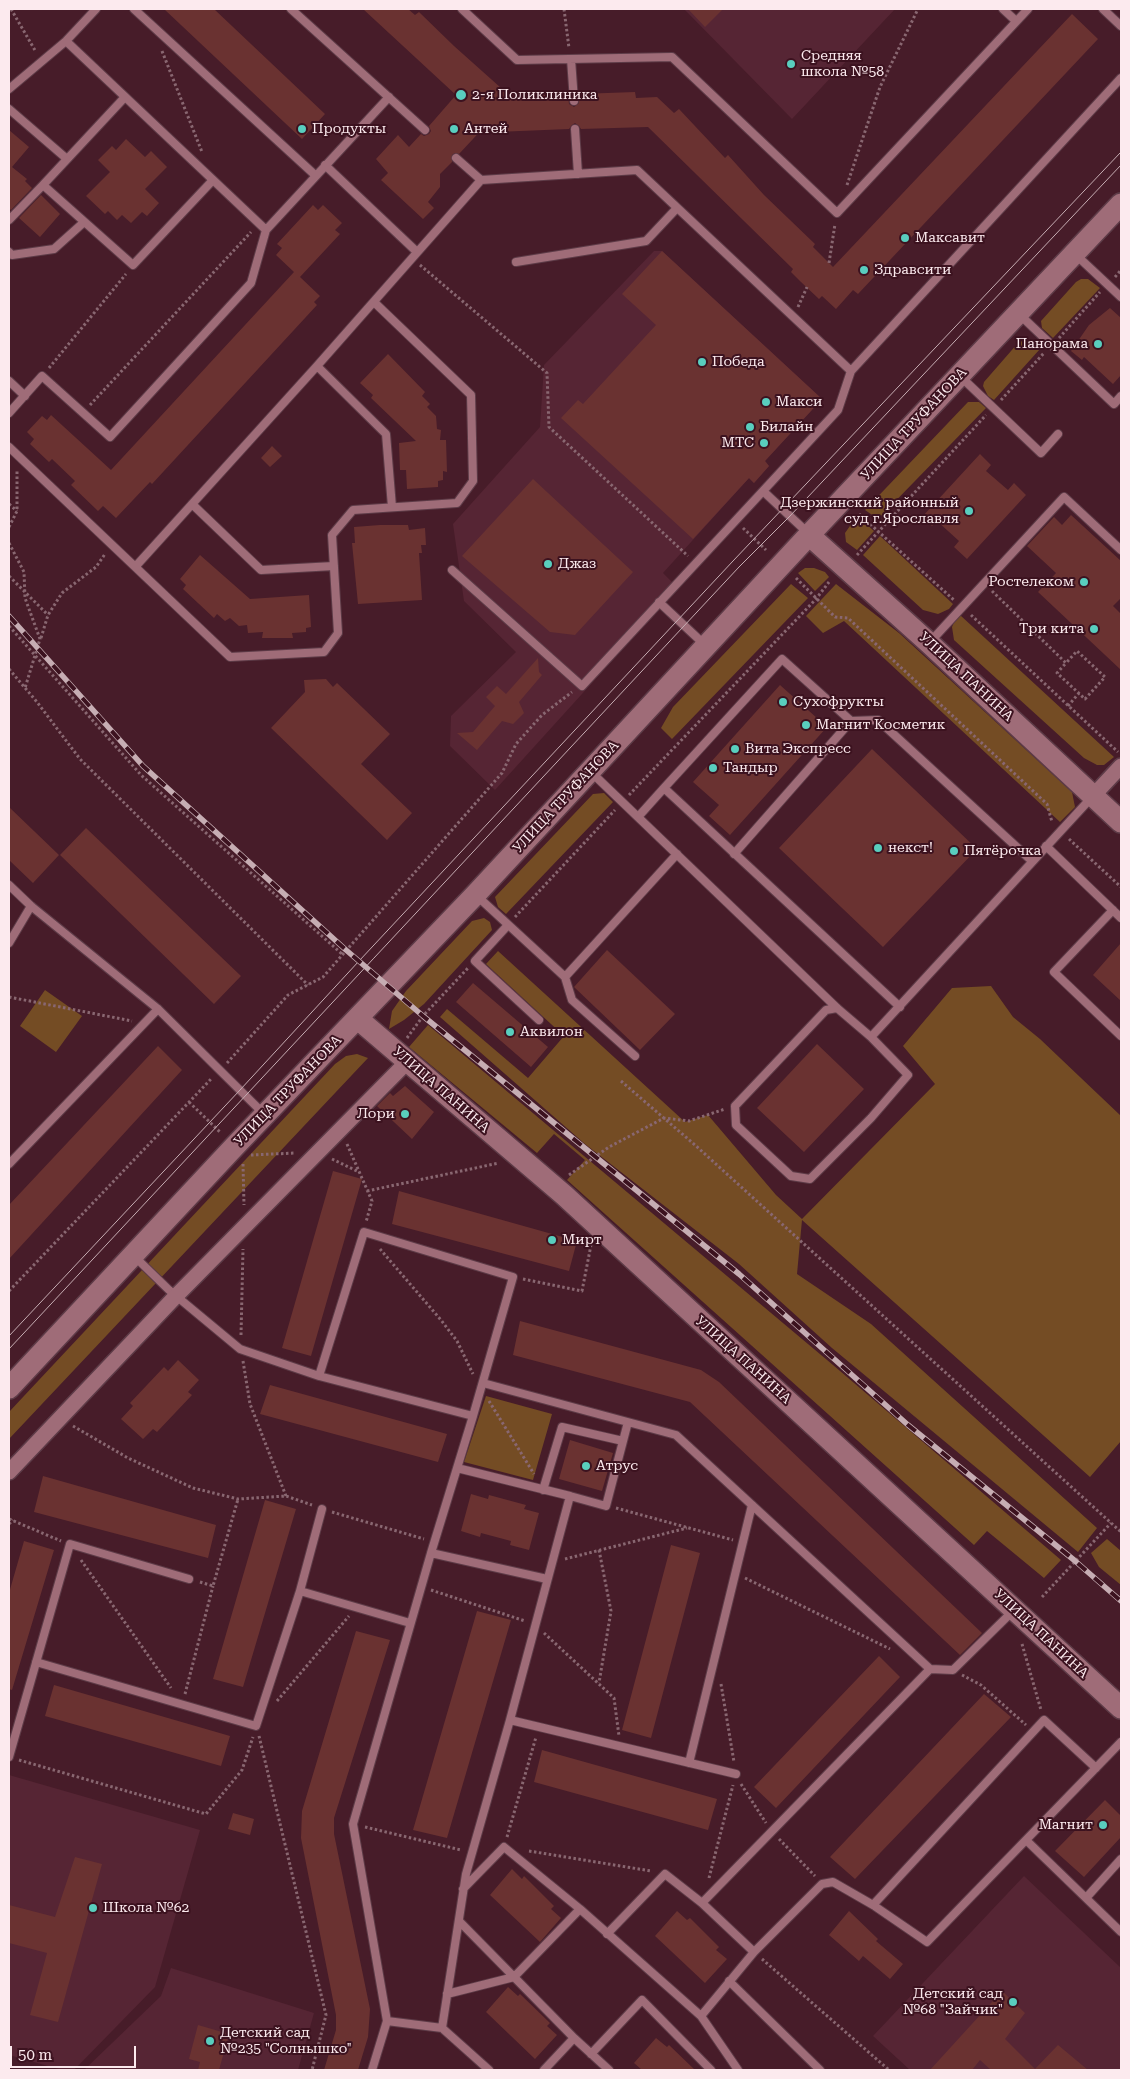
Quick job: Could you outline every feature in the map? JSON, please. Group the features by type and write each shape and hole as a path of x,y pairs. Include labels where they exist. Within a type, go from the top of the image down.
{"street":[{"name":"УЛИЦА ТРУФАНОВА","path":"9,1388 475,895 809,534 1121,204"},
{"name":"УЛИЦА ПАНИНА","path":"809,534 1121,822"},
{"path":"1093,796 1121,766"},
{"name":"УЛИЦА ПАНИНА","path":"358,1019 556,1189 1121,1708"},
{"path":"9,1472 176,1296 341,1129 402,1057"}],"lane":[{"path":"9,89 66,41 96,9"},
{"path":"134,9 315,176"},
{"path":"291,9 425,130"},
{"path":"462,9 517,60 672,57 837,213 1028,9"},
{"path":"1003,9 1016,22"},
{"path":"1103,9 1121,26"},
{"path":"66,41 266,230"},
{"path":"571,59 574,101"},
{"path":"452,570 582,686 838,410 851,371 1121,78"},
{"path":"9,220 126,97"},
{"path":"9,413 42,376 110,437 252,283 266,230 389,97"},
{"path":"9,109 67,159"},
{"path":"575,129 578,174"},
{"path":"456,158 481,180 637,170 851,371"},
{"path":"325,165 414,256"},
{"path":"43,186 133,265 214,180"},
{"path":"136,566 317,366 481,180"},
{"path":"516,262 646,241 677,208"},
{"path":"9,252 12,255 54,249 83,223"},
{"path":"1074,253 1121,297"},
{"path":"9,447 230,657 324,652 338,633 332,535 353,510 457,503 473,482 472,396 374,302"},
{"path":"1019,313 1114,404 1121,396"},
{"path":"317,366 386,434 392,507"},
{"path":"960,376 1041,453 1058,434"},
{"path":"9,381 25,396"},
{"path":"763,491 809,534"},
{"path":"929,643 1064,498 1121,550"},
{"path":"192,504 261,570 334,566"},
{"path":"659,602 706,646"},
{"path":"638,817 782,659 851,721 878,720 1032,861"},
{"path":"734,854 851,721"},
{"path":"590,771 838,1008 871,1037 908,1075 871,1118 810,1179 790,1176 736,1125 735,1106 826,1010 838,1008"},
{"path":"664,788 900,1007"},
{"path":"871,1037 1093,796"},
{"path":"1046,846 1121,918"},
{"path":"565,977 677,854"},
{"path":"9,885 31,906 158,1010 265,1116"},
{"path":"475,895 565,977 572,1000 635,1056"},
{"path":"9,943 31,906"},
{"path":"1113,910 1054,972 1121,1036"},
{"path":"508,925 475,962 539,1020"},
{"path":"9,1164 158,1010"},
{"path":"318,1376 364,1232 513,1277 410,1623 353,1824 386,2021 372,2070"},
{"path":"133,1255 176,1296 240,1350 318,1376 473,1416"},
{"path":"482,1386 676,1434 930,1669 953,1670 1015,1609"},
{"path":"457,1468 606,1506 628,1422"},
{"path":"543,1490 562,1426 623,1441"},
{"path":"442,2028 464,1889 472,1852 510,1720 570,1496"},
{"path":"689,1763 752,1505"},
{"path":"36,1662 256,1726 300,1591 322,1509"},
{"path":"9,1756 70,1544 189,1579"},
{"path":"431,1553 547,1579"},
{"path":"300,1591 410,1623"},
{"path":"702,1903 930,1669"},
{"path":"510,1720 736,1774"},
{"path":"873,1905 1044,1720 1096,1768"},
{"path":"701,2016 754,1952 822,1884 833,1882 873,1905 927,1942 1121,1742"},
{"path":"1026,1840 1121,1932"},
{"path":"464,1889 504,1847 580,1909 701,2016 738,2070"},
{"path":"1086,1898 1121,1859"},
{"path":"607,1934 665,1874 702,1903 754,1952"},
{"path":"447,1994 514,1977 580,1909"},
{"path":"459,1921 574,2038 609,2070"},
{"path":"729,1981 820,2070"},
{"path":"591,2054 642,2000 710,2070"},
{"path":"386,2021 442,2028 489,2070"},
{"path":"544,2070 574,2038"}],"path":[{"path":"11,9 42,63"},
{"path":"564,9 571,59"},
{"path":"846,186 880,87 918,9"},
{"path":"152,25 214,180"},
{"path":"829,263 837,213"},
{"path":"82,412 151,341 259,223"},
{"path":"414,256 547,373 548,427 695,563"},
{"path":"42,376 133,265"},
{"path":"794,317 808,287"},
{"path":"9,527 17,511 17,455"},
{"path":"9,504 17,511"},
{"path":"859,514 879,530 1121,756"},
{"path":"735,521 766,550"},
{"path":"9,543 24,572 25,598 40,639"},
{"path":"25,688 48,615 62,593 96,567 112,544"},
{"path":"9,576 48,615"},
{"path":"796,578 835,617 848,618 1047,804 1053,824 1121,887"},
{"path":"508,925 622,802 816,599 829,582"},
{"path":"985,583 1066,663"},
{"path":"9,626 141,775 342,954"},
{"path":"1077,651 1105,677 1085,699 1057,673 1066,663 1077,651"},
{"path":"9,669 80,759 308,985"},
{"path":"9,1291 220,1070 288,995 323,977 502,773 516,744 542,714 582,686"},
{"path":"1068,706 1079,693"},
{"path":"402,1057 423,1016 475,962"},
{"path":"9,998 144,1024"},
{"path":"621,1081 1121,1532"},
{"path":"189,1102 225,1137"},
{"path":"556,1189 563,1180 595,1156 664,1118 689,1121 735,1106"},
{"path":"341,1129 372,1201 364,1232 395,1265 441,1320 456,1342 543,1490"},
{"path":"368,1191 506,1162"},
{"path":"513,1277 582,1291 592,1237"},
{"path":"240,1350 250,1404 286,1496"},
{"path":"60,1418 128,1458 193,1488 238,1499 286,1496 322,1509 434,1542"},
{"path":"182,1704 238,1499"},
{"path":"606,1506 743,1542"},
{"path":"9,1524 11,1519 70,1544 182,1704"},
{"path":"1042,1597 1111,1523"},
{"path":"552,1562 688,1528"},
{"path":"599,1550 611,1611 599,1684"},
{"path":"736,1573 894,1652"},
{"path":"189,1579 213,1586"},
{"path":"421,1587 535,1624 614,1698 621,1747"},
{"path":"275,1704 356,1608"},
{"path":"1021,1641 1044,1720"},
{"path":"953,1670 981,1686 1033,1732"},
{"path":"702,1903 736,1774 720,1681"},
{"path":"18,1760 206,1814 242,1770 256,1726"},
{"path":"256,1726 326,2015 312,2070"},
{"path":"539,1727 504,1847 665,1874"},
{"path":"353,1824 472,1852"},
{"path":"754,1952 889,2070"}],"shaded area":[{"name":"Средняя школа №58","path":"684,9 895,9 792,119"},
{"path":"654,251 662,251 822,399 765,461 769,466 754,483 749,478 663,573 678,588 495,790 450,746 451,716 516,652 464,601 453,524 540,427 544,365"},
{"path":"1081,279 1088,279 1100,288 1053,338 1042,328 1041,321 1076,282"},
{"path":"1025,340 1040,349 994,400 988,396 983,386 984,382 1018,343"},
{"path":"968,402 979,402 986,408 878,519 865,510"},
{"path":"857,516 874,531 857,550 846,542 845,533"},
{"path":"880,536 953,604 949,609 938,614 923,610 863,555"},
{"path":"805,568 814,568 825,572 829,577 815,591 798,573"},
{"path":"791,584 808,598 672,739 661,728 673,707"},
{"path":"836,584 899,633 1072,792 1075,807 1060,822 844,621 823,633 806,616"},
{"path":"960,615 1114,757 1104,765 1097,765 1084,758 954,640 952,627"},
{"path":"604,793 613,802 506,914 498,907 495,897 593,794"},
{"path":"484,918 490,922 492,930 424,1004 389,1029 392,1011 406,991 472,921"},
{"path":"498,951 685,1122 708,1115 776,1195 802,1219 935,1084 903,1046 952,988 991,986 1013,1017 1040,1039 1121,1116 1121,1441 1090,1477 802,1220 797,1274 871,1324 1097,1528 1078,1552 832,1348 739,1264 585,1144 440,1017 447,1009 528,1078 564,1036 486,964"},
{"path":"45,990 82,1016 56,1052 20,1026"},
{"path":"428,1025 833,1365 1061,1560 1044,1578 987,1531 974,1545 567,1180 585,1160 554,1134 537,1153 409,1047"},
{"path":"357,1054 368,1058 9,1439 9,1412 335,1064 346,1056"},
{"path":"486,1396 552,1414 533,1480 464,1462"},
{"path":"1107,1539 1121,1551 1121,1585 1099,1567 1091,1553"},
{"name":"Школа №62","path":"9,1775 200,1830 155,1987 74,2070 62,2070 9,2055"},
{"name":"Детский сад №68 \"Зайчик\"","path":"1024,1876 1121,1968 1121,2070 910,2070 873,2036"},
{"name":"Детский сад №235 \"Солнышко\"","path":"171,1968 314,2013 298,2070 84,2070 161,1996"}],"building":[{"path":"164,9 214,9 325,114 302,139"},
{"path":"363,9 408,9 415,15 419,12 510,96 568,94 569,104 574,107 579,103 579,94 635,92 636,98 657,97 674,113 679,109 725,158 728,155 764,195 815,244 813,247 833,267 1072,14 1098,39 858,294 853,290 836,309 822,296 819,299 801,282 791,272 793,269 648,127 581,129 575,123 569,129 496,132 487,124 459,154 455,153 452,155 452,162 440,174 440,187 428,202 434,208 423,219 381,180 388,173 376,159 398,135 409,147 421,134 424,136 429,134 431,131 429,126 456,95"},
{"path":"688,9 723,9 705,27"},
{"path":"9,130 29,147 12,167 27,179 25,181 32,188 11,210 9,208"},
{"path":"126,139 145,157 151,151 167,167 145,189 159,203 147,216 142,212 131,223 122,215 117,220 108,211 105,214 86,196 110,172 98,160 112,146 116,150"},
{"path":"41,195 60,214 40,237 19,218"},
{"path":"313,205 318,210 323,205 342,223 335,230 340,234 300,277 320,296 314,302 317,305 152,484 150,482 116,518 103,506 98,511 71,485 75,481 52,459 49,462 30,444 34,439 27,432 42,416 47,420 51,415 111,470 294,272 276,255 282,248 277,244"},
{"name":"Победа","path":"662,251 822,399 765,461 769,466 754,483 749,478 693,539 561,418 578,400 583,404 656,325 622,294"},
{"name":"Панорама","path":"1110,308 1121,318 1121,375 1113,384 1084,357 1082,360 1071,351 1089,325"},
{"path":"388,354 425,392 422,396 430,404 427,407 436,416 437,429 441,430 440,440 446,440 447,472 443,471 443,480 438,481 438,487 407,489 406,470 400,470 399,443 416,441 371,398 373,395 360,383"},
{"path":"272,446 282,456 270,467 261,458"},
{"name":"Дзержинский районный суд г.Ярославля","path":"980,454 991,465 986,471 1008,490 1014,483 1026,495 967,559 954,547 959,541 937,521 932,526 922,517"},
{"name":"Джаз","path":"533,479 633,572 575,635 550,632 462,556"},
{"name":"Ростелеком","path":"1071,515 1121,561 1121,598 1113,606 1121,614 1121,670 1038,592 1056,573 1027,546 1054,517 1062,525"},
{"path":"408,525 409,530 425,528 426,545 421,545 422,553 419,553 422,600 358,604 352,543 355,543 354,527"},
{"path":"200,555 250,599 309,595 311,627 306,628 306,632 292,633 293,638 262,638 263,632 248,633 247,625 239,626 230,618 225,621 217,614 214,618 183,589 186,585 180,579"},
{"path":"538,658 539,672 542,675 519,702 524,713 513,724 502,721 477,750 457,733 473,732 495,706 486,697 497,686 506,694"},
{"path":"326,679 333,687 337,683 390,734 361,764 412,813 387,840 271,728 305,692 304,680"},
{"path":"780,685 827,727 730,835 709,816 719,805 693,782"},
{"name":"некст!","path":"872,749 977,849 883,947 779,848"},
{"path":"9,807 59,855 33,883 9,860"},
{"path":"86,828 241,976 214,1004 60,855"},
{"path":"1121,943 1121,1001 1093,975"},
{"path":"607,950 675,1014 640,1050 574,987"},
{"name":"Аквилон","path":"473,983 548,1047 531,1067 456,1002"},
{"path":"817,1044 864,1089 804,1152 757,1108"},
{"path":"158,1046 182,1070 9,1259 9,1205"},
{"path":"405,1086 434,1112 412,1139 377,1106 390,1093 393,1096"},
{"path":"333,1171 362,1179 311,1356 282,1348"},
{"path":"399,1191 577,1241 569,1271 392,1224"},
{"path":"520,1321 701,1370 719,1382 982,1633 960,1655 690,1402 513,1355"},
{"path":"178,1360 199,1380 188,1392 192,1395 157,1432 153,1429 143,1439 121,1419 133,1406 130,1403 164,1367 168,1371"},
{"path":"270,1385 447,1434 438,1462 260,1414"},
{"name":"Атрус","path":"570,1440 613,1453 602,1491 559,1479"},
{"path":"43,1476 216,1525 208,1558 34,1512"},
{"path":"471,1494 488,1499 489,1495 526,1505 524,1509 539,1513 529,1550 510,1545 511,1541 481,1533 480,1537 461,1531"},
{"path":"265,1500 296,1509 243,1687 213,1679"},
{"path":"24,1541 54,1550 12,1690 9,1689 9,1593"},
{"path":"671,1545 700,1553 651,1738 622,1730"},
{"path":"477,1611 511,1620 447,1838 413,1830"},
{"path":"356,1631 390,1640 334,1818 334,1834 370,2009 368,2037 358,2070 324,2070 336,2030 336,2015 301,1838 302,1811"},
{"path":"879,1656 900,1677 776,1808 754,1787"},
{"path":"54,1685 230,1736 221,1766 45,1716"},
{"path":"984,1694 1011,1717 855,1879 830,1857"},
{"path":"542,1750 717,1799 708,1830 534,1782"},
{"path":"1105,1800 1121,1816 1121,1837 1084,1877 1055,1851"},
{"path":"233,1813 254,1819 250,1835 228,1829"},
{"path":"75,1857 102,1864 58,2022 30,2015 47,1953 9,1943 9,1905 55,1917"},
{"path":"512,1869 522,1879 524,1876 554,1906 551,1909 561,1918 540,1942 490,1895"},
{"path":"677,1911 687,1920 690,1918 719,1947 716,1950 727,1959 705,1983 655,1936"},
{"path":"849,1911 878,1939 876,1941 903,1964 890,1979 863,1956 859,1961 829,1935"},
{"path":"508,1987 518,1996 520,1994 550,2023 547,2026 557,2035 535,2059 486,2012"},
{"path":"1002,1991 1025,2013 1005,2039 1035,2069 1058,2045 1088,2070 991,2070 980,2060 972,2070 930,2070"},
{"path":"198,2025 229,2034 219,2070 198,2070 200,2062 189,2059"},
{"path":"656,2038 667,2047 669,2045 695,2070 642,2070 634,2063"}],"tram line":[{"path":"9,1336 733,561 1121,152"},
{"path":"9,1349 739,567 790,516 1121,165"}],"railway":[{"path":"9,616 143,766 346,950 423,1016 739,1274 908,1425 1074,1560 1121,1601"}],"place":[{"name":"Средняя школа №58","path":"791,64"},
{"name":"2-я Поликлиника","path":"461,95"},
{"name":"Продукты","path":"302,129"},
{"name":"Антей","path":"454,129"},
{"name":"Максавит","path":"905,238"},
{"name":"Здравсити","path":"864,270"},
{"name":"Панорама","path":"1098,344"},
{"name":"Победа","path":"702,362"},
{"name":"Макси","path":"766,402"},
{"name":"Билайн","path":"750,427"},
{"name":"МТС","path":"764,443"},
{"name":"Дзержинский районный суд г.Ярославля","path":"969,511"},
{"name":"Джаз","path":"548,564"},
{"name":"Ростелеком","path":"1084,582"},
{"name":"Три кита","path":"1094,629"},
{"name":"Сухофрукты","path":"783,702"},
{"name":"Магнит Косметик","path":"806,725"},
{"name":"Вита Экспресс","path":"735,749"},
{"name":"Тандыр","path":"713,768"},
{"name":"некст!","path":"878,848"},
{"name":"Пятёрочка","path":"954,851"},
{"name":"Аквилон","path":"510,1032"},
{"name":"Лори","path":"405,1114"},
{"name":"Мирт","path":"552,1240"},
{"name":"Атрус","path":"586,1466"},
{"name":"Магнит","path":"1103,1825"},
{"name":"Школа №62","path":"93,1908"},
{"name":"Детский сад №68 \"Зайчик\"","path":"1013,2002"},
{"name":"Детский сад №235 \"Солнышко\"","path":"210,2041"}]}
